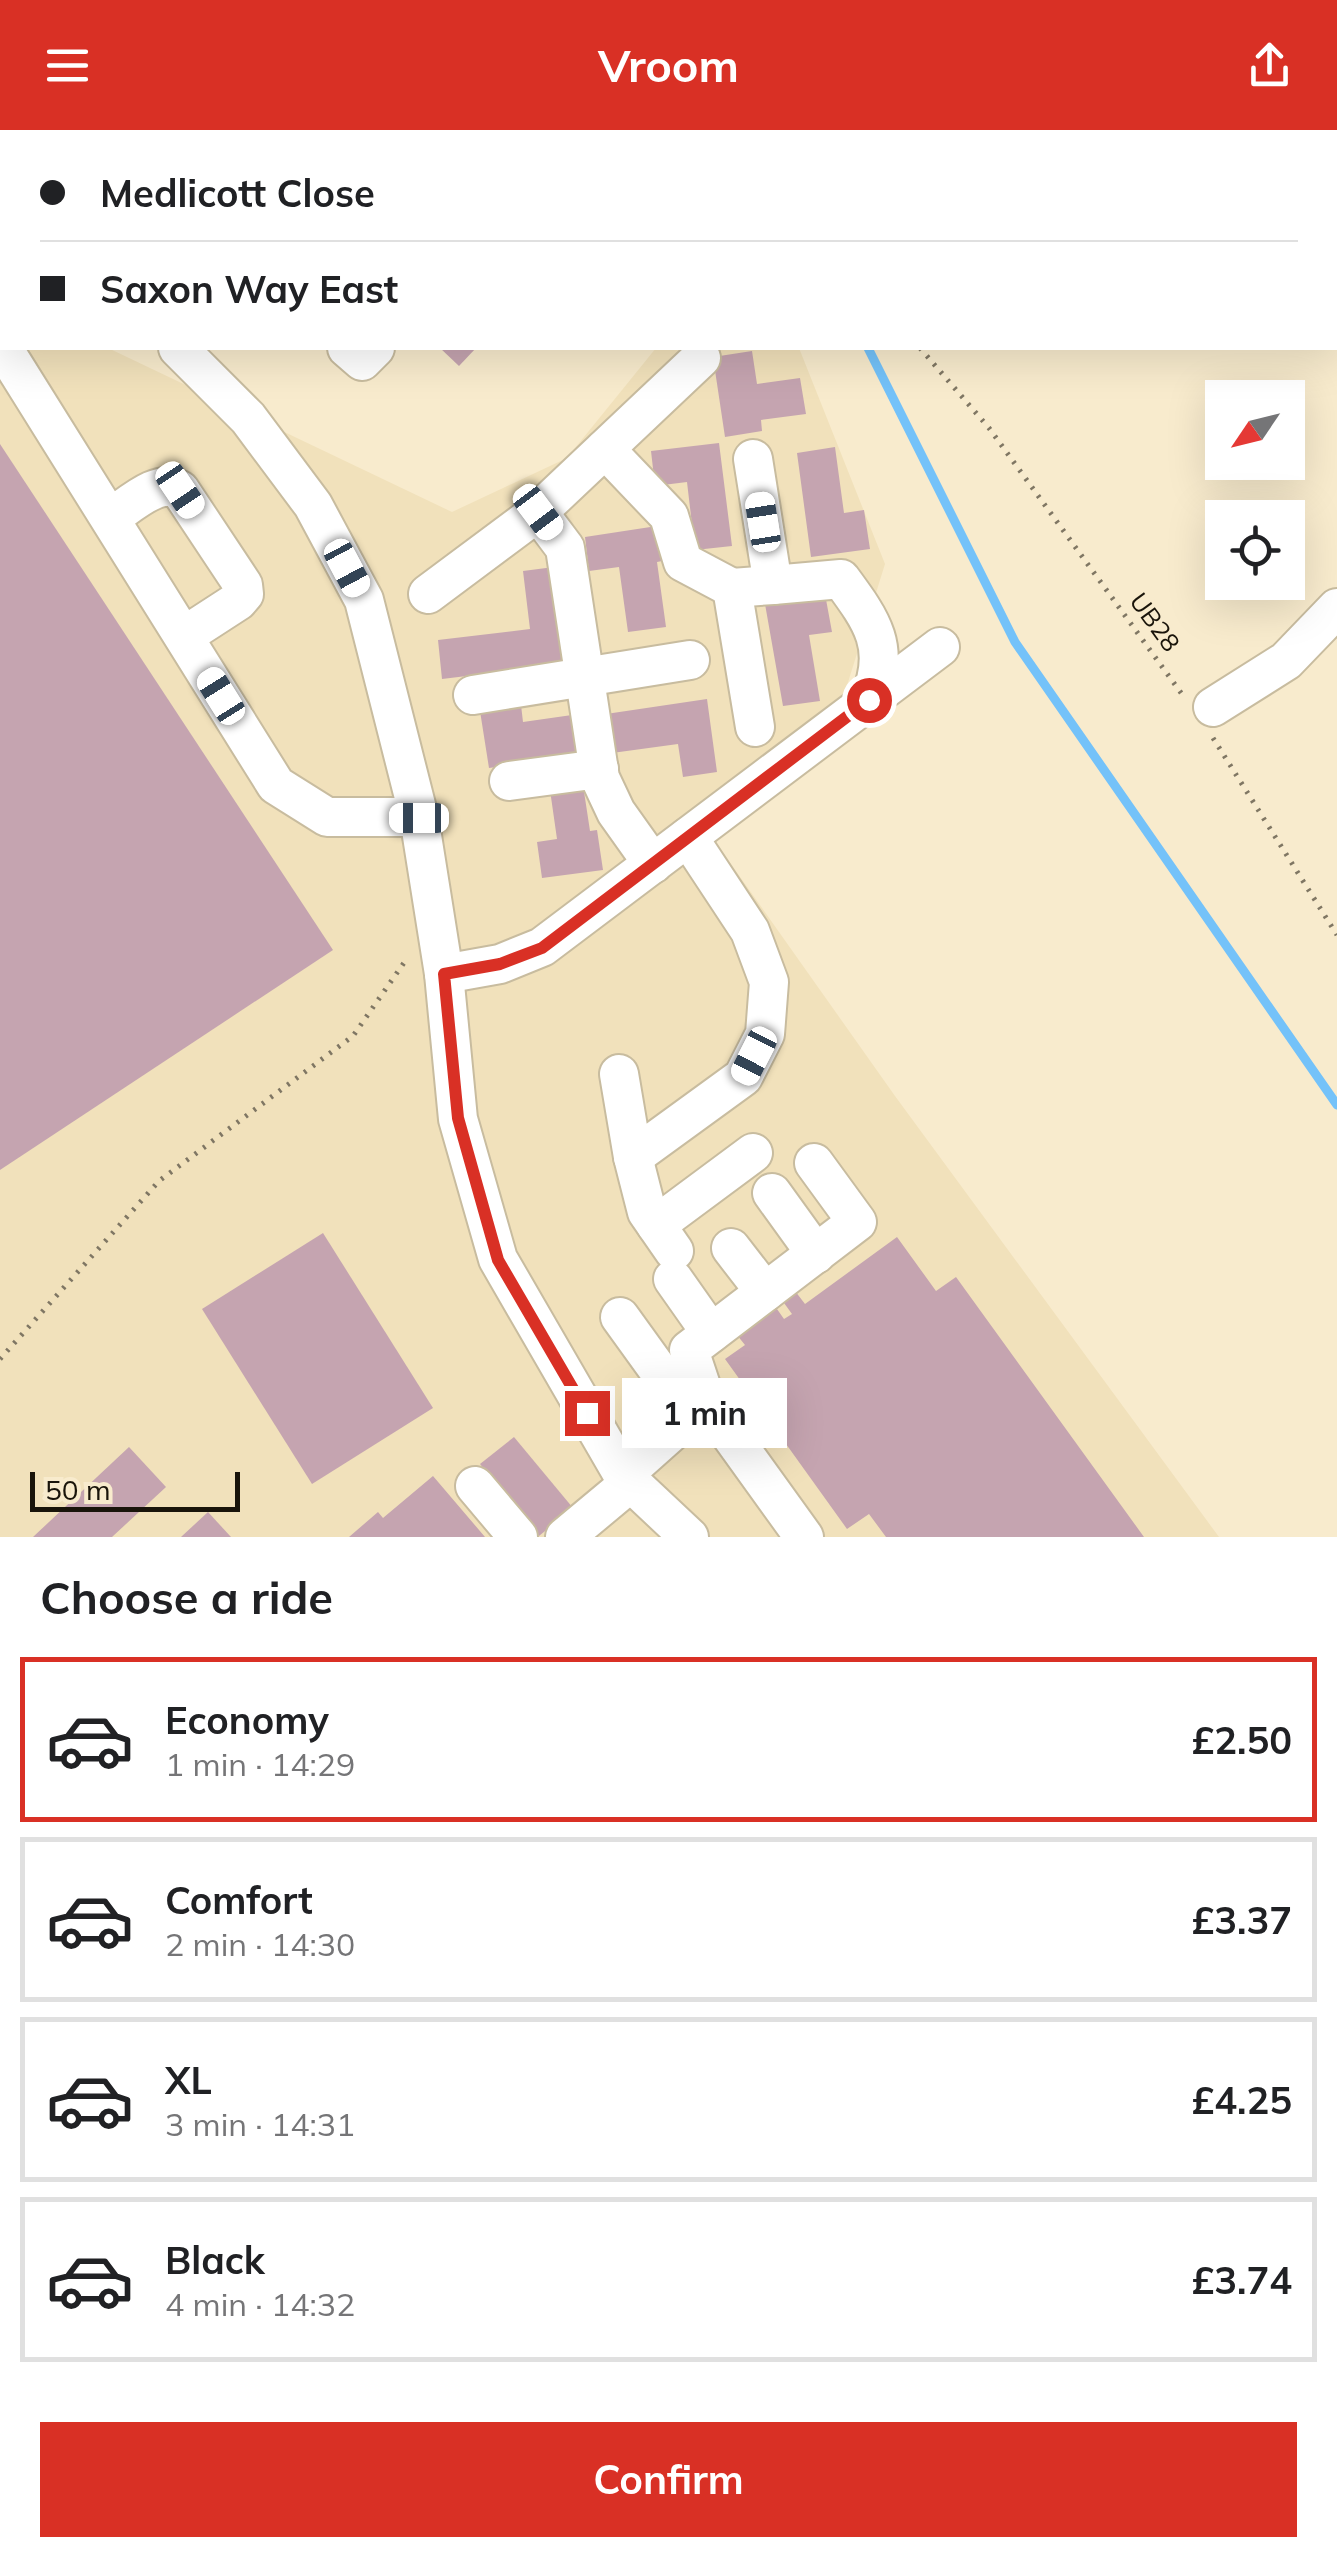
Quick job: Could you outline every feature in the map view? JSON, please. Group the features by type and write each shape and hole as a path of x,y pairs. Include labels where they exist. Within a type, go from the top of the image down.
{"street":[{"path":"5,350 276,784 328,817 419,818"},
{"path":"180,350 248,418 313,505 364,600 419,818 441,957 458,1118 498,1260 627,1478 690,1537"},
{"path":"349,350 362,361 373,350"},
{"path":"428,594 538,512 701,358"},
{"path":"605,449 669,516 683,562 732,588 841,580 874,624 880,676 869,700"},
{"path":"753,459 773,585"},
{"path":"110,518 162,485 173,485 243,584 244,594 238,602 184,636"},
{"path":"538,512 565,548 599,769 616,812 653,864"},
{"path":"732,588 755,728"},
{"path":"1204,714 1286,661 1337,608"},
{"path":"441,957 500,964 542,948 940,646"},
{"path":"473,694 690,660"},
{"path":"509,781 599,769"},
{"path":"634,1157 743,1077 765,1034 769,982 750,930 688,837"},
{"path":"618,1074 646,1212 711,1333"},
{"path":"668,1251 752,1153"},
{"path":"698,1407 689,1350 857,1222 814,1163"},
{"path":"772,1193 816,1254"},
{"path":"731,1248 765,1292"},
{"path":"620,1317 804,1537"},
{"path":"564,1537 698,1407"},
{"path":"476,1486 518,1537"}],"path":[{"name":"UB28","path":"922,350 988,428 1204,714 1337,934"},
{"path":"0,1359 159,1181 353,1036 413,951 441,957"}],"shaded area":[{"path":"0,350 112,350 452,512 567,458 654,350 800,350 885,564 844,695 692,809 895,1096 1219,1537 0,1537"}],"building":[{"path":"442,350 474,350 459,366"},
{"path":"752,351 757,384 800,378 806,414 761,420 762,431 725,437 713,357"},
{"path":"719,443 732,546 695,550 687,482 655,486 651,451"},
{"path":"0,444 333,950 0,1170"},
{"path":"835,447 844,513 864,510 870,549 811,557 797,453"},
{"path":"657,526 662,561 657,562 666,627 628,632 619,567 589,571 585,537"},
{"path":"554,567 566,664 442,679 438,640 530,629 523,571"},
{"path":"825,594 832,632 809,635 820,701 783,706 765,604"},
{"path":"707,699 717,772 683,777 678,744 612,753 606,714"},
{"path":"521,705 523,722 572,715 578,755 489,768 480,711"},
{"path":"583,785 590,831 597,830 603,870 542,878 537,842 557,839 550,790"},
{"path":"323,1233 433,1408 312,1484 202,1309"},
{"path":"897,1237 936,1291 956,1277 1144,1537 886,1537 869,1514 847,1529 725,1359 745,1345 733,1330 772,1302 784,1319 792,1314 779,1296 792,1287 805,1304"},
{"path":"514,1437 573,1508 539,1536 480,1464"},
{"path":"129,1447 166,1487 112,1537 33,1537"},
{"path":"433,1476 485,1537 349,1537 378,1512 383,1518"},
{"path":"208,1512 231,1537 181,1537"}],"waterway":[{"path":"869,350 1015,642 1337,1105"}],"route":[{"path":"587,1413 498,1260 458,1118 444,974 500,964 542,948 869,700"}]}
